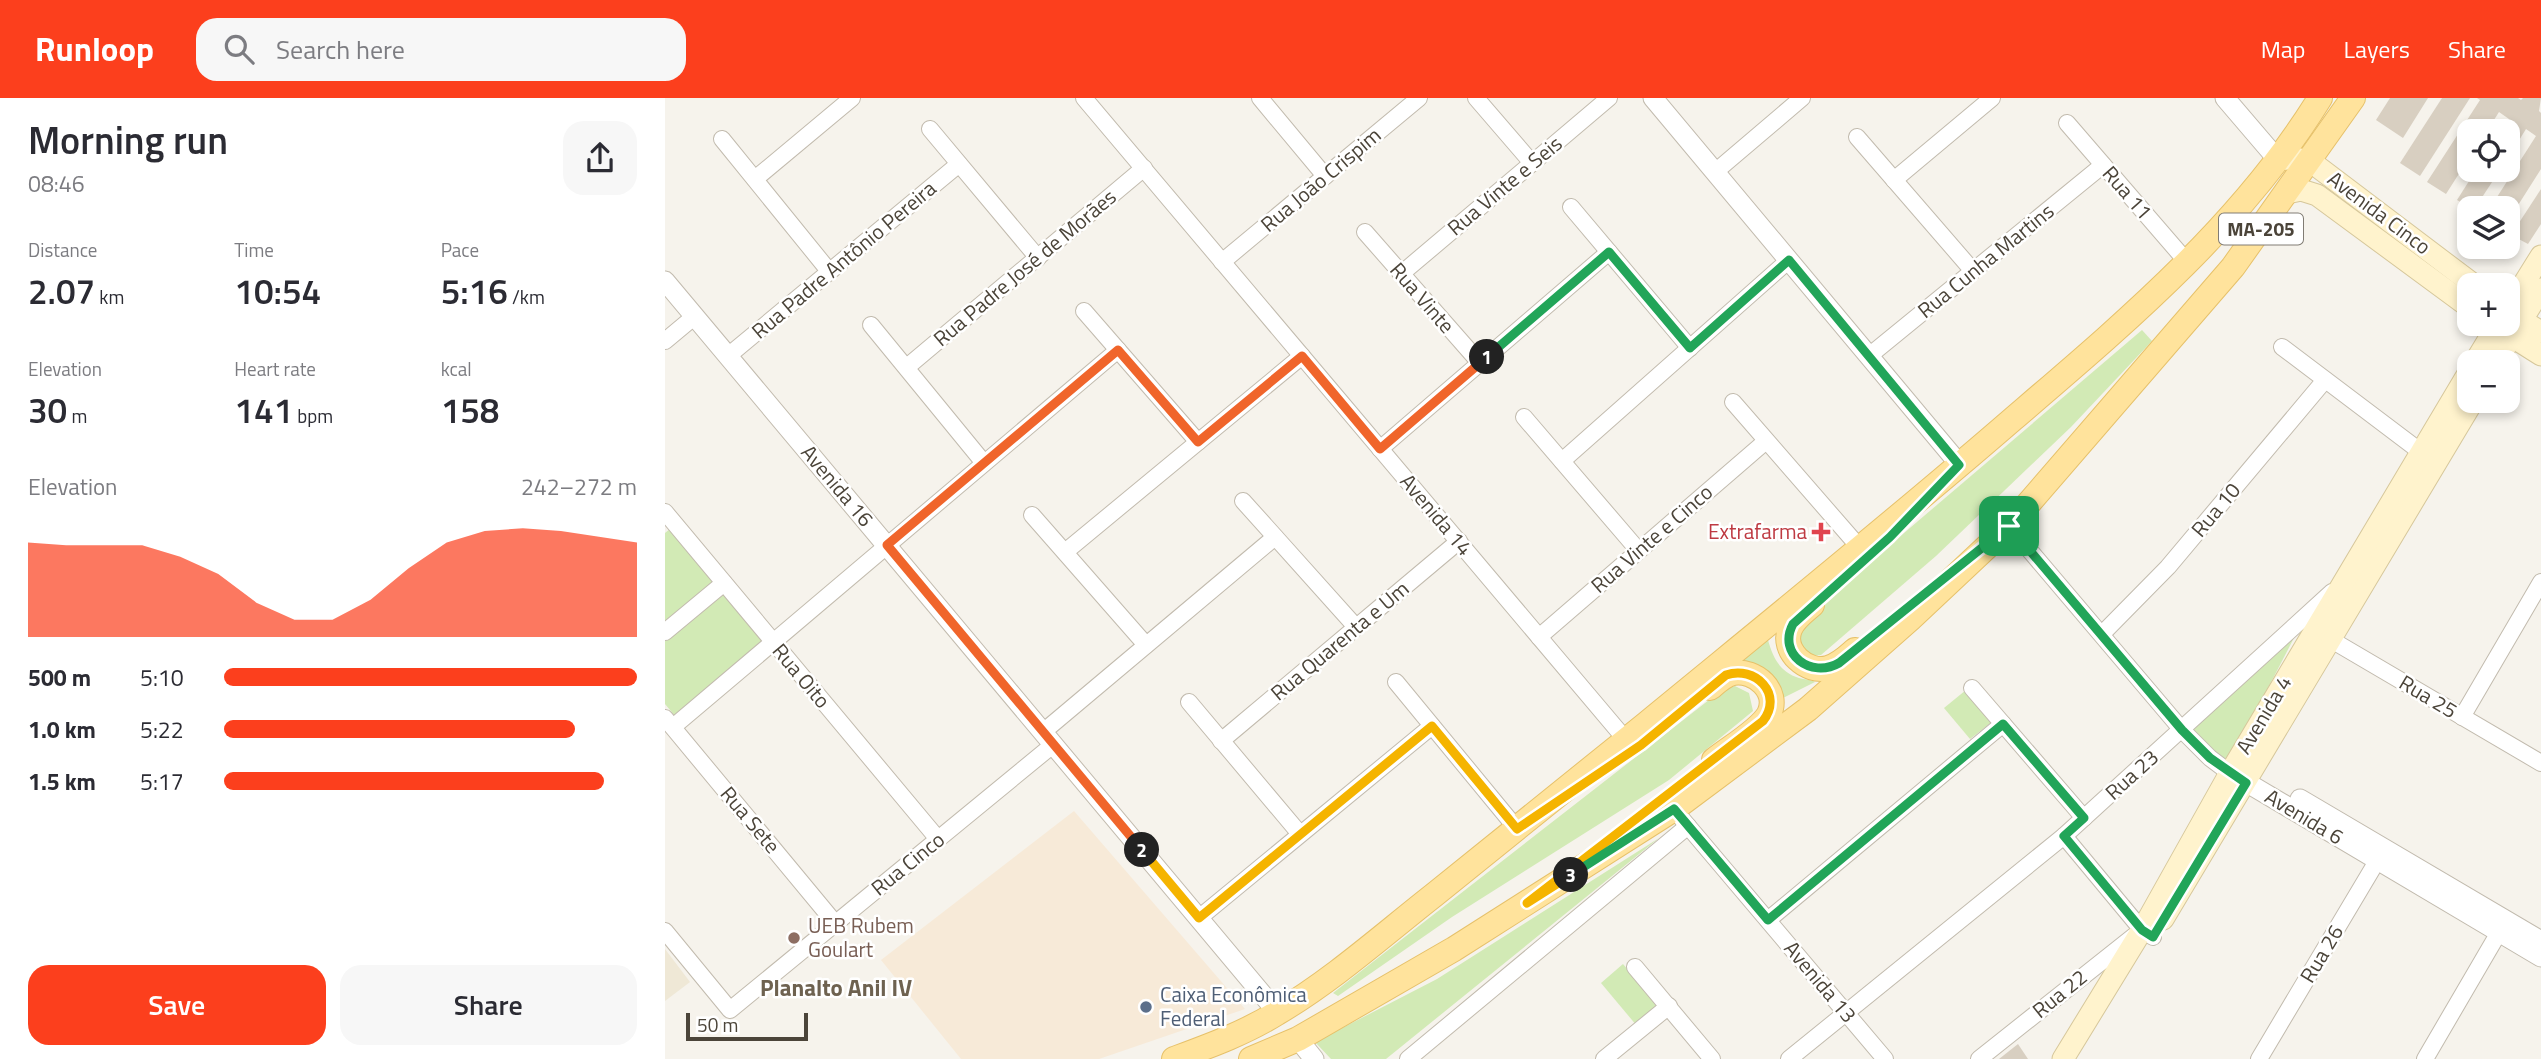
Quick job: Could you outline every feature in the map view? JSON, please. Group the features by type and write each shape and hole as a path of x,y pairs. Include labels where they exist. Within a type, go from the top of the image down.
{"main road":[{"path":"1174,1059 1278,1013 1366,949 1517,829 1959,465 2069,372 2187,262 2241,206 2320,98"},
{"path":"2310,161 2353,98"},
{"name":"Avenida Cinco","path":"2277,160 2295,158 2310,161 2458,273"},
{"name":"MA-205","path":"2009,526 2233,267 2310,161"},
{"name":"Avenida Cinco","path":"2287,193 2301,190 2317,195 2457,298"},
{"path":"2520,294 2541,256"},
{"path":"2520,308 2541,289"},
{"path":"2520,326 2541,332"},
{"path":"2520,336 2541,355"},
{"name":"Avenida 4","path":"2323,635 2344,581 2457,392"},
{"name":"Avenida 4","path":"2079,1059 2147,934 2323,635 2465,413"},
{"path":"1959,465 1890,537 1793,624 1788,637 1795,656 1814,668 1823,669 1839,663 2009,526"},
{"path":"1251,1059 1298,1039 1454,949 1527,903 1681,817 1910,619 2009,526"},
{"path":"1517,829 1641,745 1726,675 1737,672 1748,674 1759,679 1768,690 1771,707 1763,721 1527,903"},
{"name":"Avenida 4","path":"2063,1059 2147,934"}],"street":[{"path":"755,179 852,98"},
{"name":"Avenida 14","path":"1084,98 1626,740"},
{"path":"1260,98 1325,177"},
{"name":"Rua João Crispim","path":"1222,262 1419,98"},
{"path":"1476,98 1532,163"},
{"name":"Rua Vinte e Seis","path":"1401,274 1609,98"},
{"path":"1653,98 1959,465"},
{"path":"1714,172 1803,98"},
{"path":"1894,180 1992,98"},
{"path":"2225,98 2277,160"},
{"name":"Rua 11","path":"2067,123 2187,262"},
{"path":"930,129 1038,258"},
{"path":"1857,137 1973,271"},
{"path":"722,139 829,271"},
{"name":"Rua Padre Antônio Pereira","path":"728,356 959,164"},
{"name":"Rua Cunha Martins","path":"1869,356 2103,165"},
{"name":"Rua Padre José de Morães","path":"907,367 1144,168"},
{"path":"1571,207 1690,348"},
{"name":"Rua Vinte","path":"1365,232 1480,363"},
{"path":"1380,449 1609,252"},
{"path":"1562,461 1789,260"},
{"name":"Avenida 16","path":"665,281 1278,1013"},
{"path":"1084,312 1198,442"},
{"path":"665,341 695,316"},
{"path":"870,324 984,463"},
{"path":"2282,347 2421,452"},
{"path":"669,722 773,642 1118,350"},
{"path":"1065,552 1302,356"},
{"name":"Rua 10","path":"2102,634 2168,567 2325,380"},
{"path":"1733,402 1860,548"},
{"path":"1524,417 1638,550"},
{"name":"Rua Vinte e Cinco","path":"1539,637 1766,441"},
{"path":"1243,501 1356,628"},
{"path":"1033,515 1146,645"},
{"name":"Rua Oito","path":"666,516 938,839"},
{"path":"2009,526 2182,730 2210,758 2243,775"},
{"name":"Rua Cinco","path":"665,931 730,1010 938,839 1146,645 1275,537"},
{"name":"Rua Quarenta e Um","path":"1221,741 1459,541"},
{"name":"Rua 23","path":"1789,1059 2064,836 2344,581"},
{"path":"2462,717 2541,582"},
{"path":"665,632 724,583"},
{"name":"Rua 25","path":"2323,635 2541,763"},
{"path":"1397,682 1517,829"},
{"path":"1972,688 2084,818"},
{"path":"1189,702 1300,834"},
{"name":"Rua Sete","path":"669,722 835,923"},
{"path":"1768,920 2003,724"},
{"path":"1199,918 1432,726"},
{"name":"Avenida 6","path":"2243,775 2502,926 2541,957"},
{"path":"1408,1059 1681,817"},
{"name":"Avenida 13","path":"1681,817 1885,1059"},
{"path":"2064,836 2147,934"},
{"name":"Rua 26","path":"2259,1059 2381,855"},
{"path":"2425,1059 2502,926"},
{"name":"Avenida 6","path":"2502,926 2541,941"},
{"name":"Rua 22","path":"1979,1059 2147,934"},
{"path":"1635,967 1712,1059"},
{"path":"1604,1059 1668,1006"},
{"path":"1298,1039 1314,1059"}],"shaded area":[{"path":"1074,811 1245,1009 1099,1059 961,1059 881,960"},
{"path":"665,949 690,982 665,1001"}],"green space":[{"path":"2142,330 2152,341 2071,427 1936,556 1821,655 1802,653 1795,626"},
{"path":"670,529 764,641 675,716 665,704 665,533"},
{"path":"2308,611 2229,763 2188,731"},
{"path":"1768,640 1782,668 1799,678 1815,682 1781,699 1739,661"},
{"path":"1735,686 1749,693 1753,711 1669,780 1452,917 1338,996 1333,993 1723,689"},
{"path":"1966,690 1992,722 1970,739 1944,708"},
{"path":"1659,838 1386,1059 1331,1059 1315,1042 1437,979"},
{"path":"1623,964 1659,1007 1637,1026 1601,983"}],"building":[{"path":"2390,98 2428,98 2403,138 2376,120"},
{"path":"2442,98 2470,98 2420,176 2400,163"},
{"path":"2477,98 2541,98 2541,169 2520,202 2520,196 2498,196 2507,182 2520,182 2520,161 2536,136 2526,129 2520,139 2520,119 2509,119 2499,112 2495,119 2468,119 2480,100"},
{"path":"2457,136 2457,177 2446,194 2427,182"},
{"path":"2468,182 2492,182 2483,196 2460,196"},
{"path":"2541,189 2541,224 2528,244 2520,240 2520,221"},
{"path":"2018,1044 2028,1059 1999,1059"}],"place":[{"name":"Extrafarma","path":"1821,532"},
{"name":"UEB Rubem Goulart","path":"794,938"},
{"name":"Caixa Econômica Federal","path":"1146,1007"}],"district":[{"name":"Planalto Anil IV","path":"836,988"}],"route":[{"path":"1609,252 1690,348 1789,260 1959,465 1890,537 1793,624 1788,637 1790,646 1795,656 1808,667 1823,669 1839,663 2009,526 2182,730 2210,758 2246,783 2153,937 2142,930 2064,836 2084,818 2003,724 1768,920 1674,809 1527,903 1763,721 1772,702 1766,686 1759,679 1737,672 1726,675 1641,745 1517,829 1432,726 1199,918 887,545 1118,350 1198,442 1302,356 1380,449 1609,252"}]}
